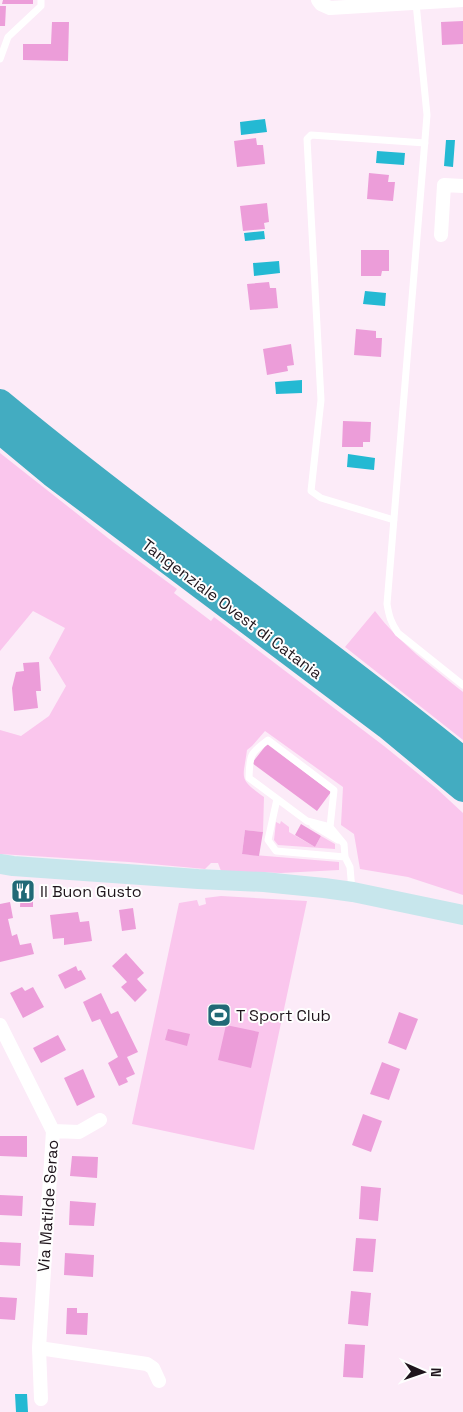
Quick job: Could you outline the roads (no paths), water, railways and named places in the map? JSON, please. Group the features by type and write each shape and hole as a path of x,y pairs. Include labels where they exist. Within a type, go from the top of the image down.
{"highway":[{"name":"Tangenziale Ovest di Catania","path":"0,402 65,456 402,710 463,760"},
{"name":"Tangenziale Ovest di Catania","path":"0,431 52,474 387,726 463,789"}],"main road":[{"path":"4,866 264,882 353,892 462,916"}],"street":[{"path":"319,2 330,8 463,0"},
{"path":"441,235 444,185 463,186"},
{"name":"Via Matilde Serao","path":"0,1025 53,1131 39,1348 41,1399"},
{"path":"53,1131 79,1132 100,1120"},
{"path":"39,1348 147,1364 153,1368 159,1381"}],"lane":[{"path":"0,59 8,37 41,6 41,0"},
{"path":"416,2 427,116 387,604 392,624 398,632 463,685"},
{"path":"394,520 321,498 311,491 321,400 307,139 311,135 425,143"},
{"path":"330,827 334,790 268,740 253,751 249,778 307,821 344,844"},
{"path":"277,799 268,840 276,851 345,857"},
{"path":"307,821 330,827 344,844 345,857 350,867 353,892"}],"water":[{"path":"265,119 267,132 241,135 240,122"},
{"path":"446,140 455,140 453,167 444,166"},
{"path":"377,151 405,153 404,165 376,163"},
{"path":"264,231 265,239 245,241 244,233"},
{"path":"279,261 280,273 254,276 253,263"},
{"path":"365,291 386,293 385,306 363,304"},
{"path":"302,380 302,393 276,394 275,382"},
{"path":"348,454 375,458 374,470 347,467"},
{"path":"15,1394 27,1394 28,1412 16,1412"}],"place":[{"name":"Il Buon Gusto","path":"23,891"},
{"name":"T Sport Club","path":"219,1015"}]}
